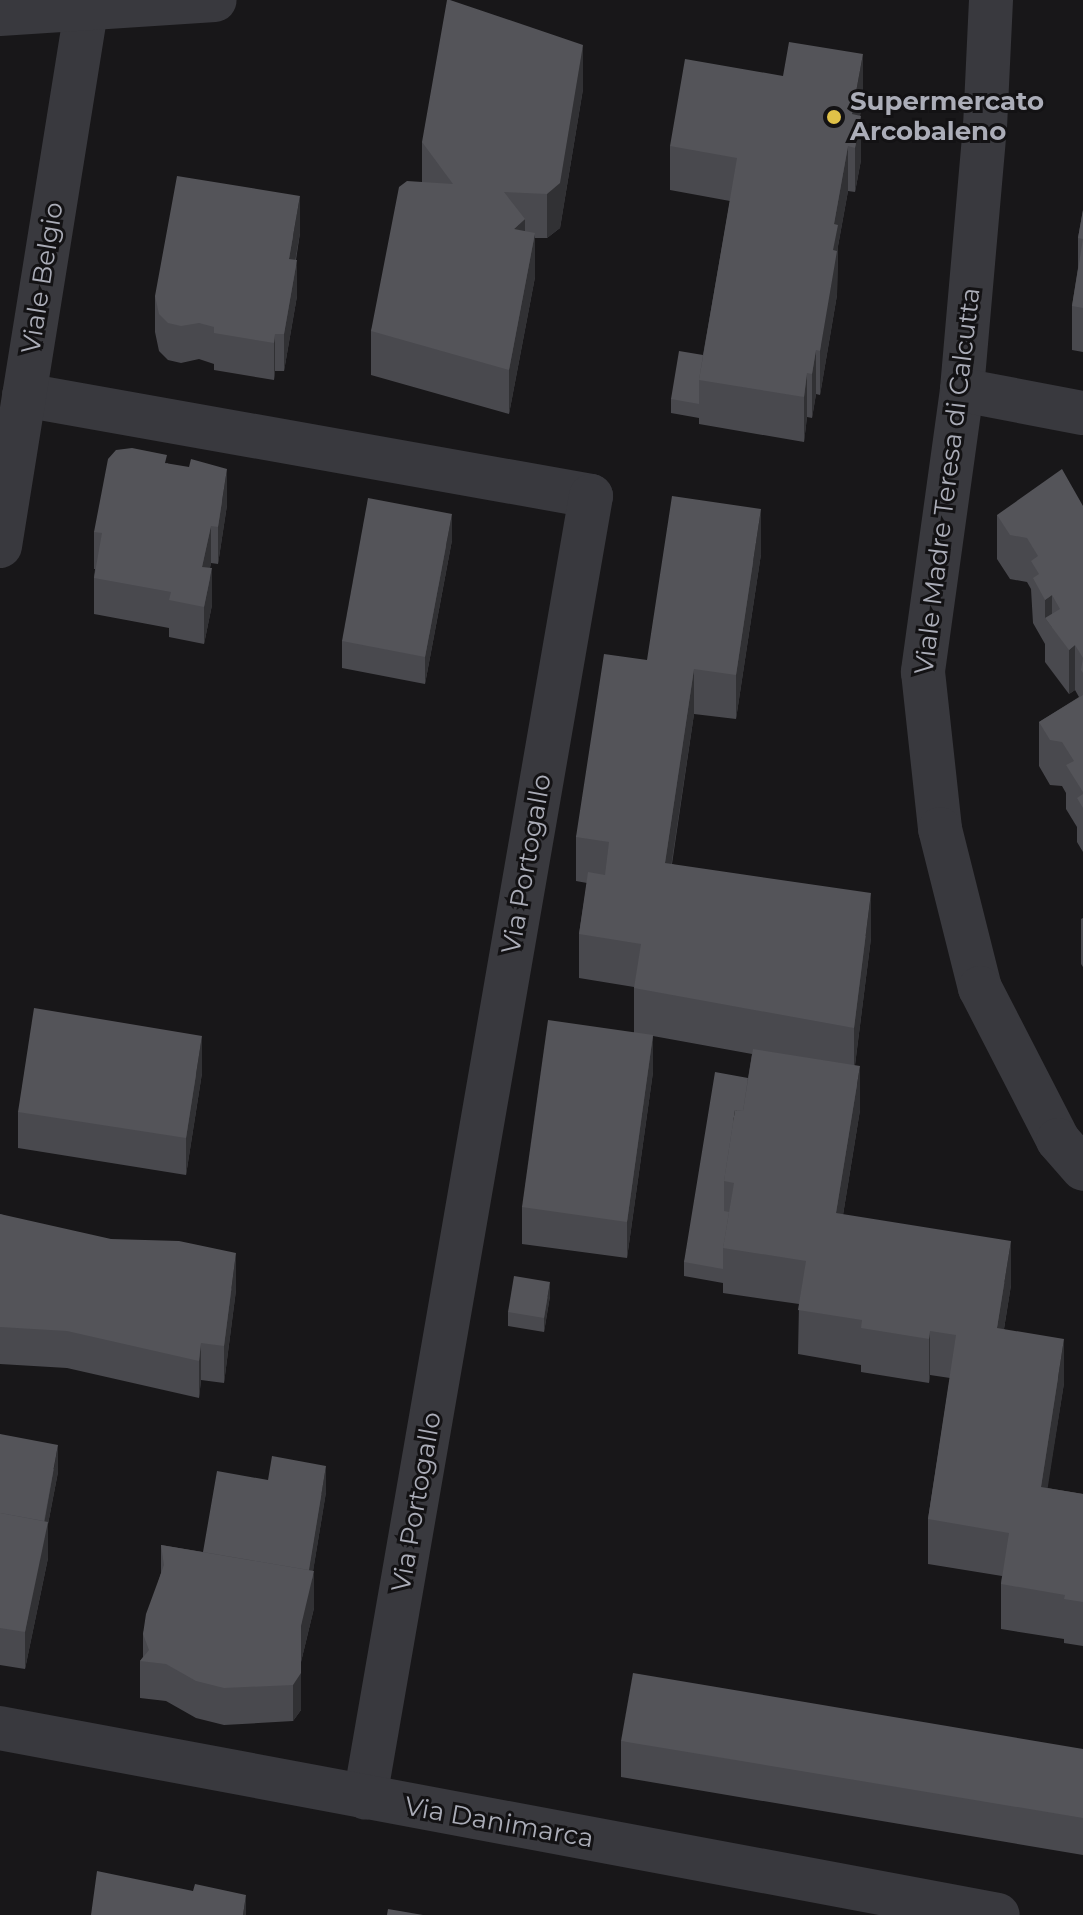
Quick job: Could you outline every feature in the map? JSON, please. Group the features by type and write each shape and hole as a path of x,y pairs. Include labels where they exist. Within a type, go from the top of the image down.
{"street":[{"path":"0,14 86,11 215,0"},
{"name":"Viale Madre Teresa di Calcutta","path":"991,0 985,126 962,390 923,672 940,829 980,988 1058,1140 1083,1169"},
{"name":"Viale Belgio","path":"0,546 86,11"},
{"path":"962,390 1083,413"},
{"name":"Via Portogallo","path":"24,395 591,496 365,1798"},
{"name":"Via Danimarca","path":"0,1728 998,1915"}],"building":[{"path":"447,0 583,45 560,183 547,194 504,192 525,219 514,229 535,233 509,370 371,331 399,187 407,181 453,184 422,142"},
{"path":"789,42 863,54 852,114 861,116 855,148 848,146 834,224 838,225 833,250 837,251 820,351 816,350 812,374 807,373 804,397 699,380 737,158 670,146 685,59 783,76"},
{"path":"177,176 300,196 289,259 297,260 284,334 275,334 274,343 214,333 214,327 199,323 181,326 168,323 159,314 155,296"},
{"path":"1083,210 1083,239 1078,238"},
{"path":"1083,239 1083,308 1072,306"},
{"path":"679,351 703,355 699,404 671,399"},
{"path":"132,448 167,455 165,463 189,467 191,459 227,469 218,527 211,526 202,567 212,568 204,607 169,600 171,592 94,578 102,533 94,532 108,459 116,450"},
{"path":"1062,469 1083,506 1083,658 1075,645 1069,650 1045,618 1060,609 1052,595 1045,600 1033,578 1039,574 1031,561 1038,556 1027,538 1010,535 997,515"},
{"path":"672,496 761,509 736,675 694,669 665,863 871,893 854,1028 634,988 641,944 579,934 588,872 605,875 609,842 576,837 604,654 647,660"},
{"path":"368,498 452,514 425,657 342,641"},
{"path":"1083,695 1083,792 1066,765 1074,761 1062,742 1050,740 1039,722"},
{"path":"1083,794 1083,808 1077,798"},
{"path":"34,1008 202,1036 186,1138 18,1112"},
{"path":"548,1020 653,1035 627,1222 522,1207"},
{"path":"753,1049 860,1066 836,1213 1011,1241 997,1328 1064,1339 1041,1487 1083,1494 1083,1602 1064,1599 1065,1595 1001,1584 1009,1533 928,1519 956,1335 930,1331 929,1339 861,1328 862,1320 798,1310 806,1261 723,1248 734,1183 724,1181 735,1110 743,1111"},
{"path":"715,1072 748,1078 743,1111 735,1110 724,1181 724,1211 729,1212 723,1269 684,1262"},
{"path":"0,1214 111,1239 179,1241 236,1253 224,1346 201,1343 199,1361 67,1331 0,1327"},
{"path":"514,1276 550,1282 544,1318 508,1312"},
{"path":"0,1434 58,1445 44,1521 0,1513"},
{"path":"272,1456 326,1466 309,1570 203,1552 217,1471 268,1480"},
{"path":"0,1513 48,1522 25,1632 0,1628"},
{"path":"161,1545 314,1571 301,1626 301,1673 293,1685 224,1688 196,1681 166,1664 140,1661 149,1650 143,1634 146,1614 164,1565"},
{"path":"633,1673 1083,1749 1083,1818 621,1741"},
{"path":"97,1871 193,1891 195,1884 246,1895 243,1915 91,1915"},
{"path":"388,1909 423,1915 387,1915"}],"place":[{"name":"Supermercato Arcobaleno","path":"834,117"}]}
